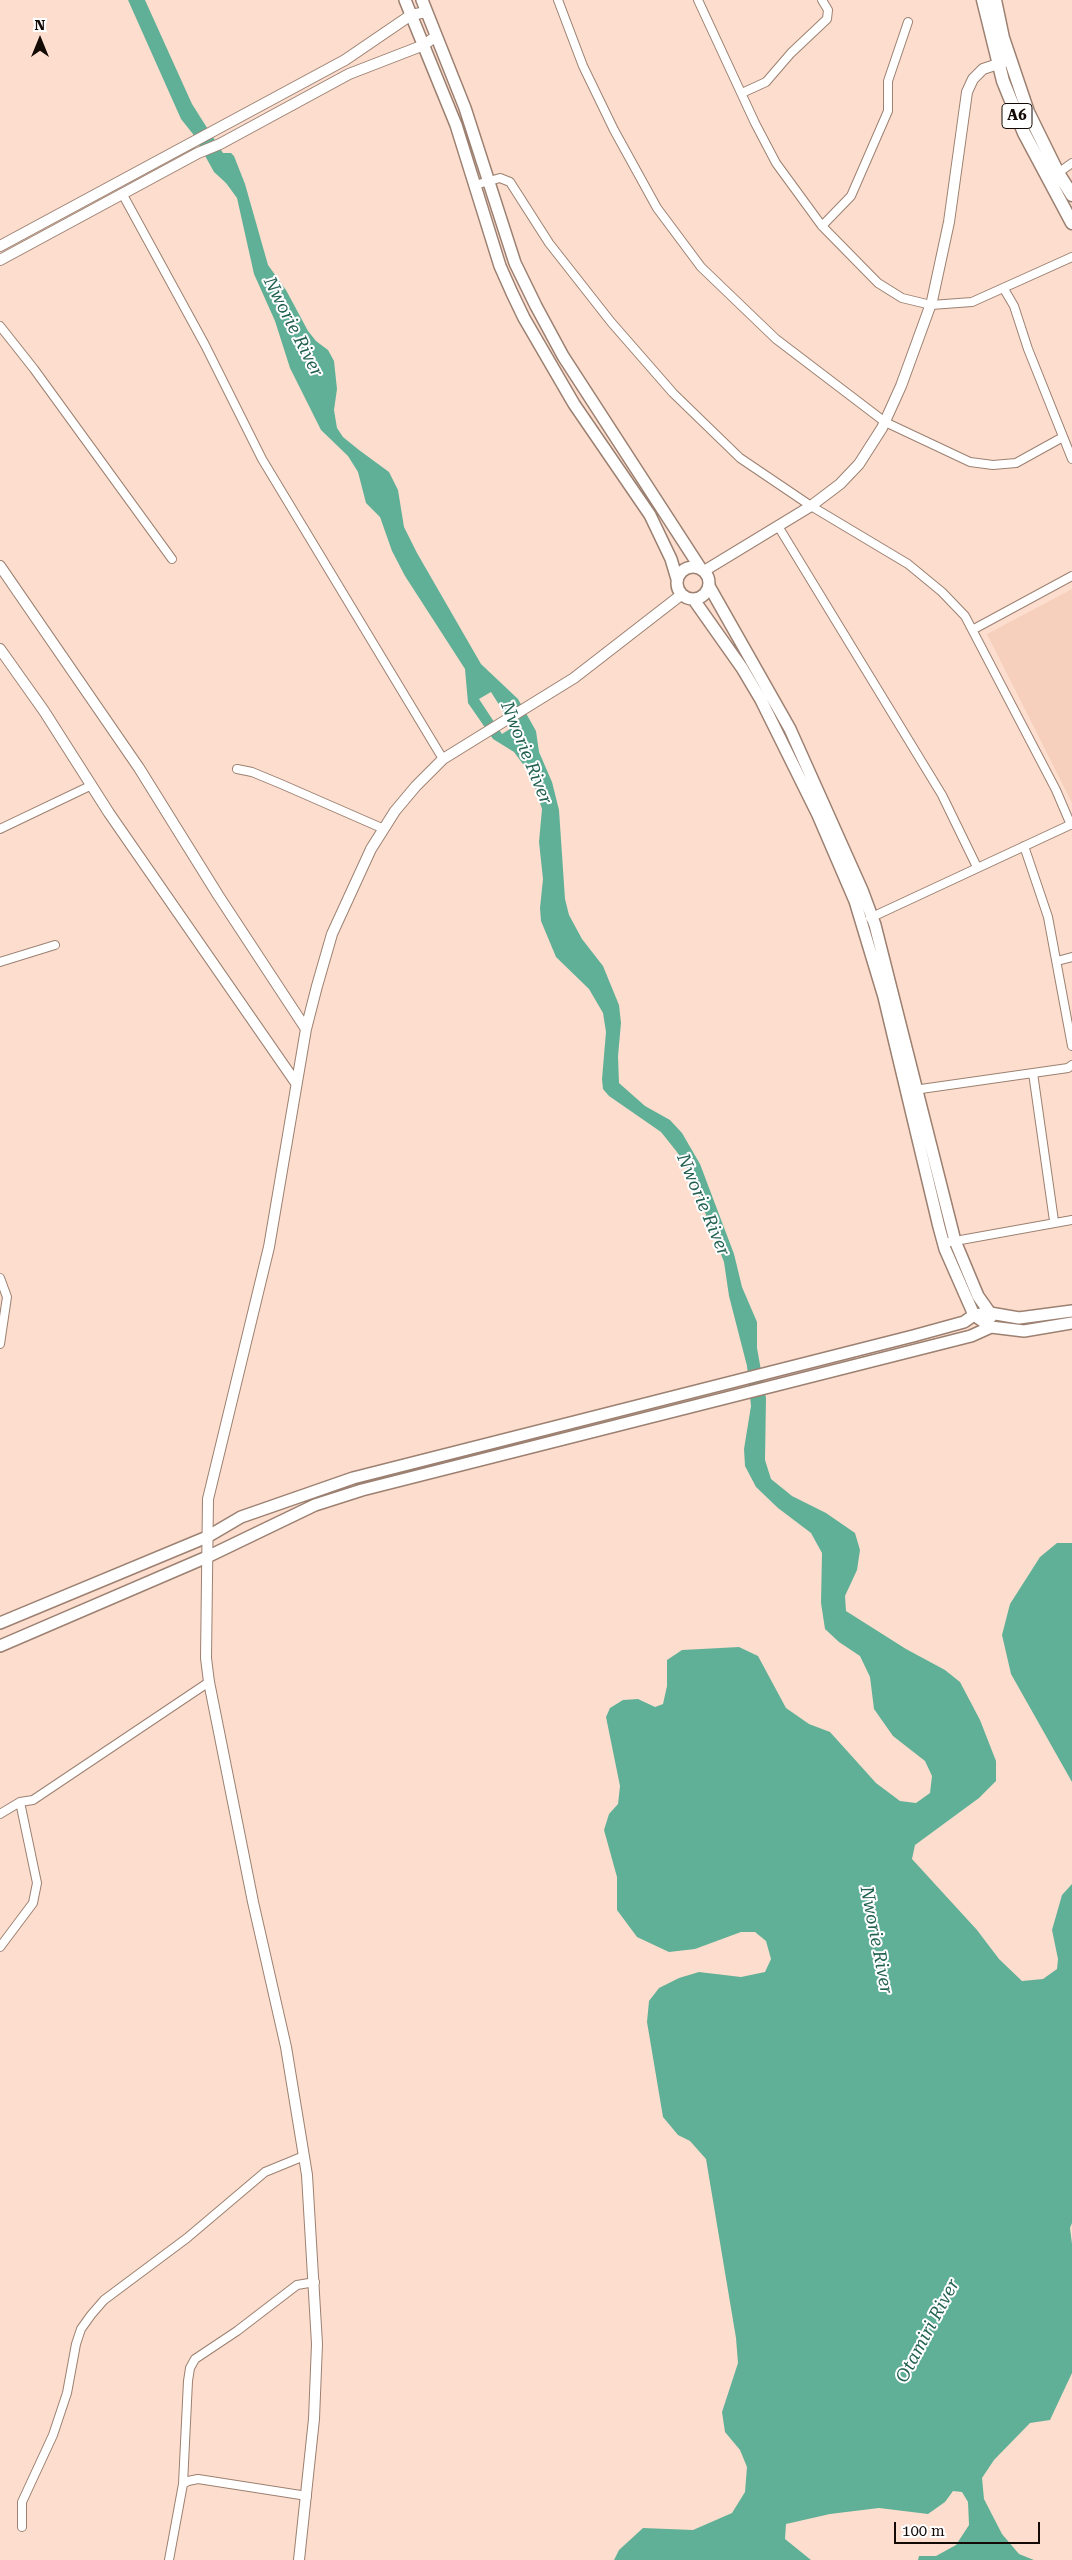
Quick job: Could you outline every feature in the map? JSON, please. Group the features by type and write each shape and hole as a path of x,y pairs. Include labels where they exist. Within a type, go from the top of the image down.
{"highway":[{"name":"A6","path":"983,0 1024,133 1072,223"},
{"name":"A6","path":"995,0 1003,62 1058,173 1072,195"}],"main road":[{"path":"405,0 456,125 500,266 524,318 574,404 650,515 671,560 677,579 677,589 681,595 694,600 742,668 761,700 867,919"},
{"path":"422,0 465,108 516,263 563,356 708,578 709,586 790,729 812,776 867,919 884,997 911,1090 949,1242 974,1315 991,1327 1024,1331 1072,1322"},
{"path":"677,579 682,571 688,568 702,570"},
{"path":"694,600 704,596 709,586"},
{"path":"949,1242 978,1296 990,1313 991,1327"},
{"path":"0,1623 207,1537 241,1517 353,1478 964,1322 974,1315 990,1313 1019,1318 1072,1311"},
{"path":"0,1646 207,1557 315,1505 362,1490 971,1336 991,1327"}],"street":[{"path":"558,0 583,66 614,130 657,208 677,238 701,267 776,339 885,422 970,462 993,465 1016,463 1063,437"},
{"path":"698,0 776,163 822,226 878,283 902,298 930,305 972,302 1072,257"},
{"path":"742,94 766,82 790,52 827,19 828,10 822,0"},
{"path":"0,246 345,60 411,15 426,12"},
{"path":"822,226 851,196 888,111 888,81 908,22"},
{"path":"0,260 123,195 198,152 220,144 349,74 424,45 436,36"},
{"path":"702,570 811,506 840,484 859,464 885,422 901,386 930,305 949,222 966,92 982,69 1003,62"},
{"path":"1058,173 1072,163"},
{"path":"475,185 500,178 510,182 520,194 549,242 611,322 673,392 748,464 811,506 918,571 965,616 974,630 1072,824 867,919"},
{"path":"123,195 205,345 262,460 443,759"},
{"path":"1004,289 1014,306 1072,459"},
{"path":"0,326 34,369 172,559"},
{"path":"778,526 942,795 977,867"},
{"path":"0,566 139,768 218,895 306,1029"},
{"path":"974,630 1072,576"},
{"path":"299,2560 314,2419 317,2344 315,2282 304,2156 286,2047 253,1902 209,1682 206,1658 208,1499 269,1246 306,1029 332,934 352,886 384,829 416,786 443,759 475,741 574,678 681,595"},
{"path":"0,649 296,1083"},
{"path":"236,769 252,772 282,784 384,829"},
{"path":"0,829 92,785"},
{"path":"1024,846 1044,899 1072,1046"},
{"path":"0,962 55,945"},
{"path":"1057,961 1072,957"},
{"path":"911,1090 1033,1074 1068,1068 1072,1065"},
{"path":"1033,1074 1054,1221"},
{"path":"949,1242 1054,1221 1072,1220"},
{"path":"0,1278 7,1296 0,1344"},
{"path":"0,1814 20,1802 32,1800 209,1682"},
{"path":"0,1947 33,1903 37,1883 20,1802"},
{"path":"22,2527 22,2502 53,2435 67,2393 76,2344 81,2329 91,2315 104,2300 187,2238 265,2172 304,2156"},
{"path":"169,2560 183,2484 190,2368 195,2359 237,2331 298,2285 315,2282"},
{"path":"183,2484 198,2479 307,2496"}],"shaded area":[{"path":"1072,589 1072,803 987,634"}],"water":[{"path":"128,0 145,0 192,104 223,153 231,153 234,156 245,184 268,265 286,290 308,331 316,341 328,350 334,361 337,389 334,410 337,428 343,437 389,472 398,490 404,527 417,553 481,664 518,699 536,731 539,752 552,782 559,810 565,899 569,915 582,939 603,966 619,1005 621,1023 618,1056 619,1083 645,1106 670,1120 682,1133 700,1164 734,1254 742,1287 757,1322 757,1348 766,1398 765,1460 771,1479 792,1496 826,1513 855,1533 860,1550 857,1570 845,1596 846,1611 906,1649 945,1670 960,1682 980,1720 996,1761 996,1781 979,1798 915,1845 912,1859 977,1930 999,1959 1022,1981 1043,1979 1057,1969 1058,1959 1052,1930 1062,1895 1072,1884 1072,2223 1070,2228 1072,2244 1072,2373 1050,2420 1030,2423 994,2460 982,2478 984,2499 1002,2534 1019,2554 1034,2560 918,2560 919,2556 936,2556 956,2545 969,2525 968,2502 962,2492 953,2491 945,2502 928,2514 879,2508 830,2514 786,2524 785,2539 811,2560 614,2560 619,2550 643,2528 693,2530 732,2513 745,2492 747,2467 740,2450 725,2432 722,2412 738,2363 736,2338 706,2159 690,2141 678,2135 663,2117 647,2022 649,2001 659,1988 679,1978 699,1972 741,1977 765,1972 771,1959 766,1941 755,1932 741,1932 695,1949 669,1952 637,1937 617,1910 617,1877 604,1830 609,1814 618,1804 620,1786 606,1717 610,1708 623,1700 638,1699 655,1707 663,1704 667,1686 667,1660 682,1650 739,1647 758,1656 786,1708 809,1724 830,1732 876,1783 900,1801 916,1803 930,1793 932,1776 925,1761 893,1736 874,1709 870,1677 860,1656 839,1642 825,1629 821,1603 822,1553 811,1533 778,1508 756,1487 745,1466 744,1449 751,1406 747,1366 729,1296 724,1262 690,1173 677,1152 661,1132 609,1096 603,1089 602,1079 606,1032 603,1013 589,989 556,957 541,921 540,908 543,879 539,842 542,809 531,775 514,752 493,739 468,703 465,669 405,576 392,551 380,517 366,503 358,472 348,456 321,430 290,368 275,321 254,274 237,198 226,183 214,172 193,134 181,119","holes":["491,692 513,727 502,734 479,699"]},
{"path":"1057,1543 1072,1543 1072,1782 1011,1674 1002,1635 1010,1604 1040,1557"}],"water label":[{"name":"Nworie River","path":"293,327"},
{"name":"Nworie River","path":"526,753"},
{"name":"Nworie River","path":"703,1205"},
{"name":"Nworie River","path":"876,1940"},
{"name":"Otamiri River","path":"928,2331"}]}
